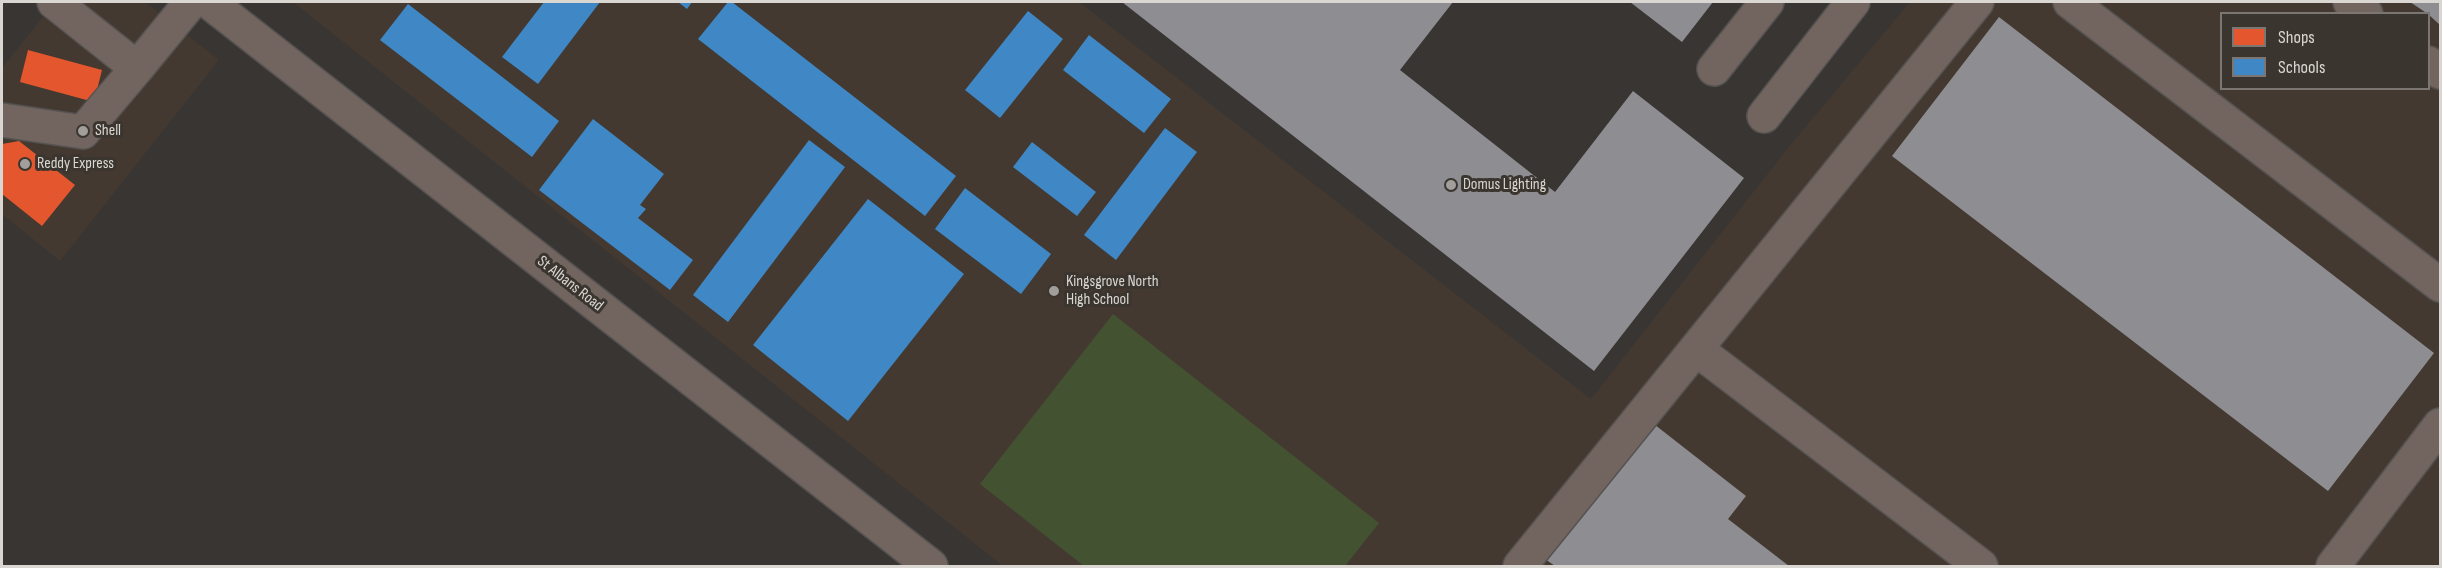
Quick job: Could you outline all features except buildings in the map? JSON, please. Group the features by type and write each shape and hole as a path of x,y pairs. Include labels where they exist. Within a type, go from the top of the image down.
{"street":[{"path":"54,2 137,68"},
{"path":"2,120 83,132 191,2"},
{"name":"St Albans Road","path":"209,2 931,567"},
{"path":"1714,69 1767,2"},
{"path":"1764,116 1853,2"},
{"path":"1520,567 1977,2"},
{"path":"2070,2 2440,285"},
{"path":"2350,2 2363,12"},
{"path":"1696,349 1981,567"},
{"path":"2333,567 2440,425"}],"shaded area":[{"name":"Shell","path":"55,2 145,2 219,60 60,261 2,214 2,68"},
{"path":"293,2 1079,2 1591,399 1788,148 1910,2 2440,2 2440,566 1003,566"}],"green space":[{"path":"1113,314 1379,523 1345,566 1084,566 980,484"}],"place":[{"name":"Shell","path":"83,131"},
{"name":"Reddy Express","path":"25,164"},
{"name":"Domus Lighting","path":"1451,185"},
{"name":"Kingsgrove North High School","path":"1054,291"}]}
